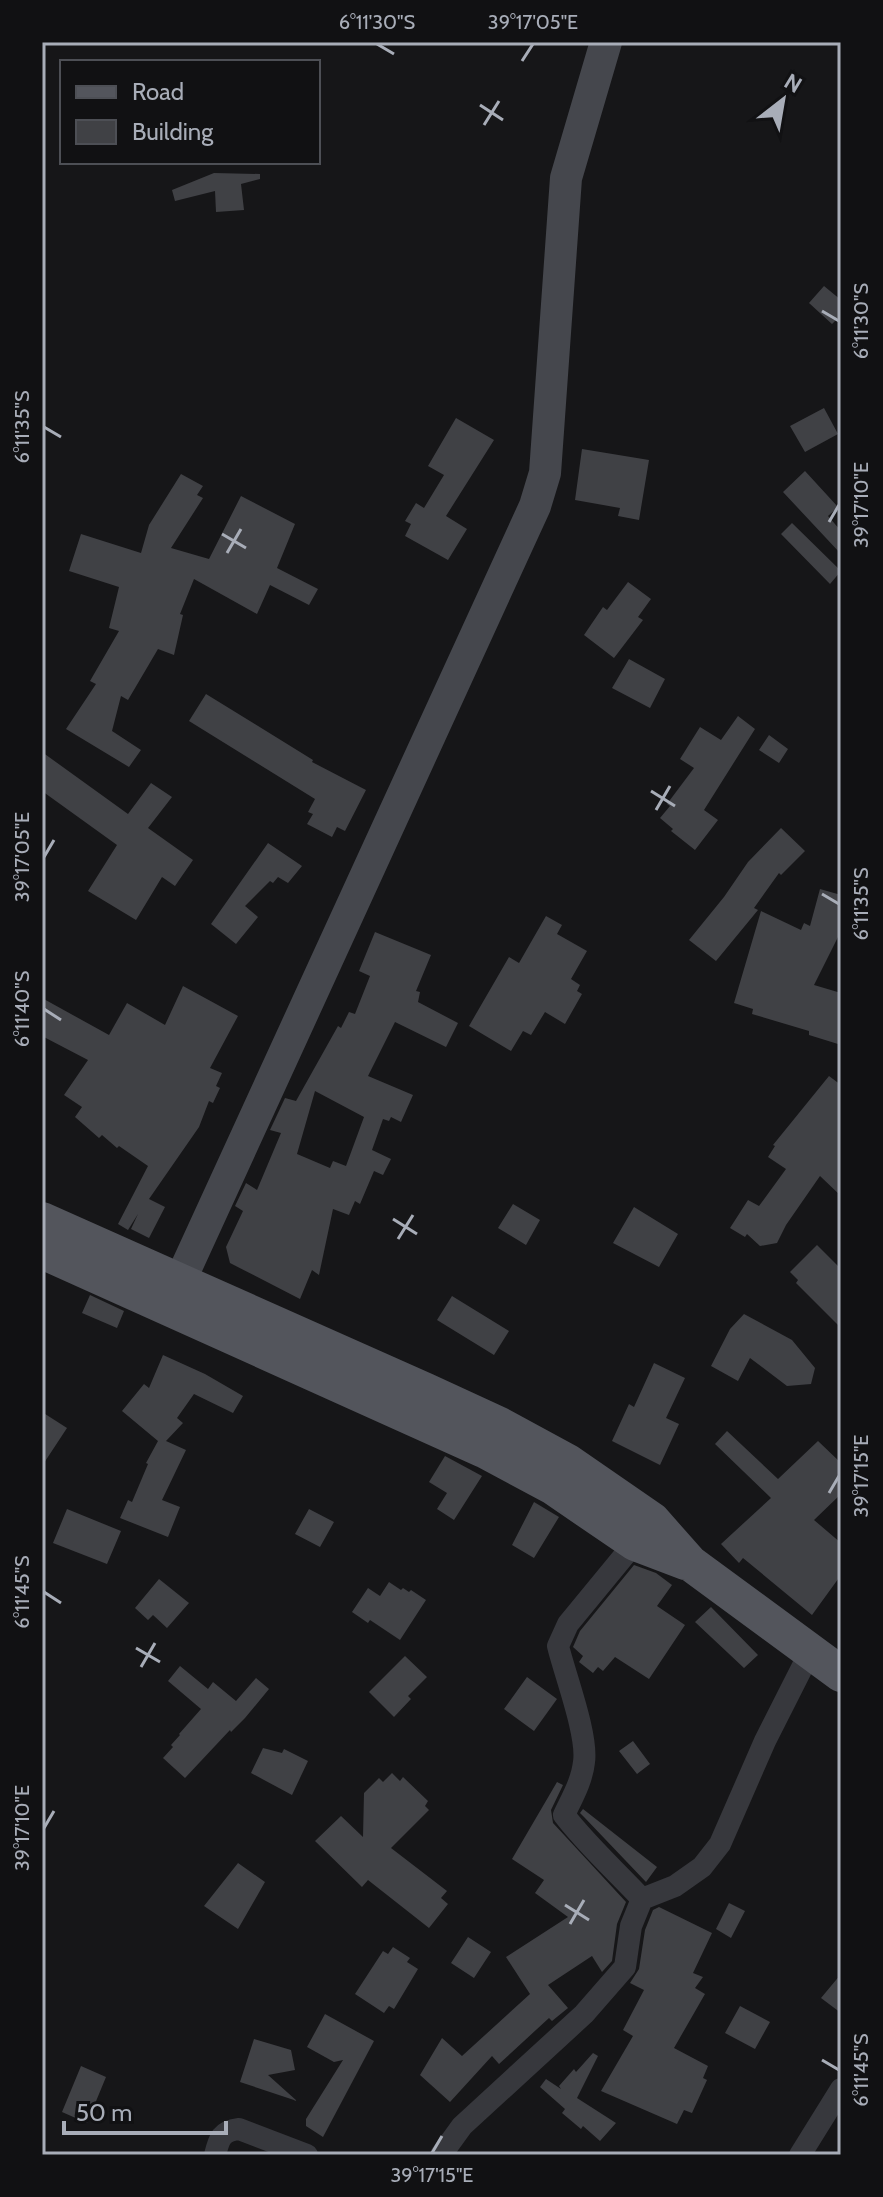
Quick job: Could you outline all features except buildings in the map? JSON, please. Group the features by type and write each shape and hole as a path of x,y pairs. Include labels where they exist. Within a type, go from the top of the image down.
{"main road":[{"path":"42,1220 173,1294 644,1531 841,1674"},
{"path":"42,1251 173,1294"}],"street":[{"path":"173,1294 535,506 545,473 566,178 606,42"},
{"path":"642,1899 581,1837 564,1815 585,1761 582,1734 558,1646 568,1624 644,1531"},
{"path":"441,2155 462,2126 584,2014 625,1967 631,1926 642,1899 675,1886 702,1867 720,1844 765,1741 810,1652"},
{"path":"800,2155 841,2089"},
{"path":"215,2155 219,2137 228,2130 239,2129 307,2155"}]}
